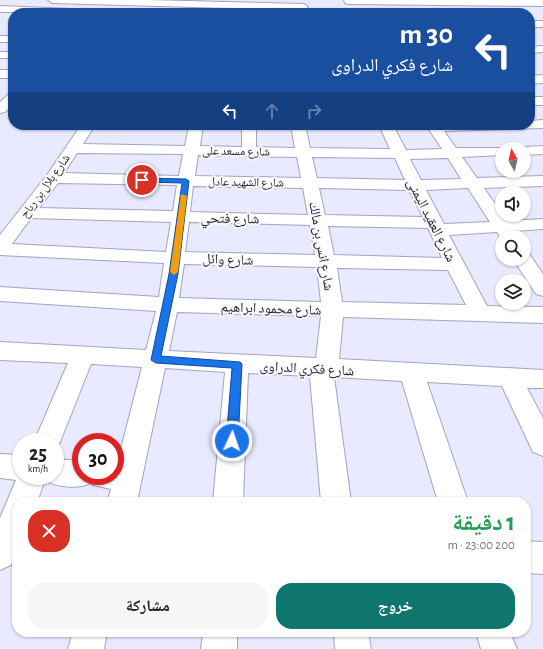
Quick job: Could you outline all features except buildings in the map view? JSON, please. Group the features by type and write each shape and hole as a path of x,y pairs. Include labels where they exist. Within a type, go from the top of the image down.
{"street":[{"path":"52,0 161,2 223,6 304,7"},
{"path":"348,0 524,1 543,3"},
{"path":"524,1 534,8"},
{"path":"535,9 541,13"},
{"path":"0,109 8,102"},
{"name":"شارع بلال بن رباح","path":"0,248 53,178 85,130"},
{"path":"124,465 156,360 168,305 195,130"},
{"path":"249,130 249,151"},
{"name":"شارع انس بن مالك","path":"299,130 326,262 333,310 323,369 336,497"},
{"name":"شارع العقيد اليمنى","path":"388,130 414,185 480,313"},
{"path":"437,130 504,230"},
{"name":"شارع مسعد على","path":"73,148 400,154 495,152"},
{"path":"531,151 543,150"},
{"name":"شارع الشهيد عادل","path":"53,178 414,185 543,181"},
{"path":"0,229 24,215"},
{"name":"شارع فتحي","path":"24,215 318,220 436,226 495,231"},
{"name":"شارع فتحي","path":"514,230 543,224"},
{"name":"شارع وائل","path":"0,248 176,258 455,264"},
{"path":"533,268 543,289"},
{"name":"شارع محمود ابراهيم","path":"0,294 168,305 543,315"},
{"name":"شارع فكري الدراوى","path":"2,355 83,356 412,374 543,379"},
{"path":"51,433 83,356"},
{"path":"228,497 237,364"},
{"path":"412,374 451,497"},
{"path":"510,378 543,444"},
{"path":"0,466 12,467"},
{"path":"24,497 29,485"},
{"path":"0,554 12,525"},
{"path":"531,557 543,558"},
{"path":"86,649 89,637"},
{"path":"219,649 220,637"},
{"path":"352,637 353,649"},
{"path":"495,637 499,649"}],"slow traffic":[{"path":"174,272 184,196"}],"route":[{"path":"142,180 186,181 174,274 156,360 237,364 232,441"}]}
